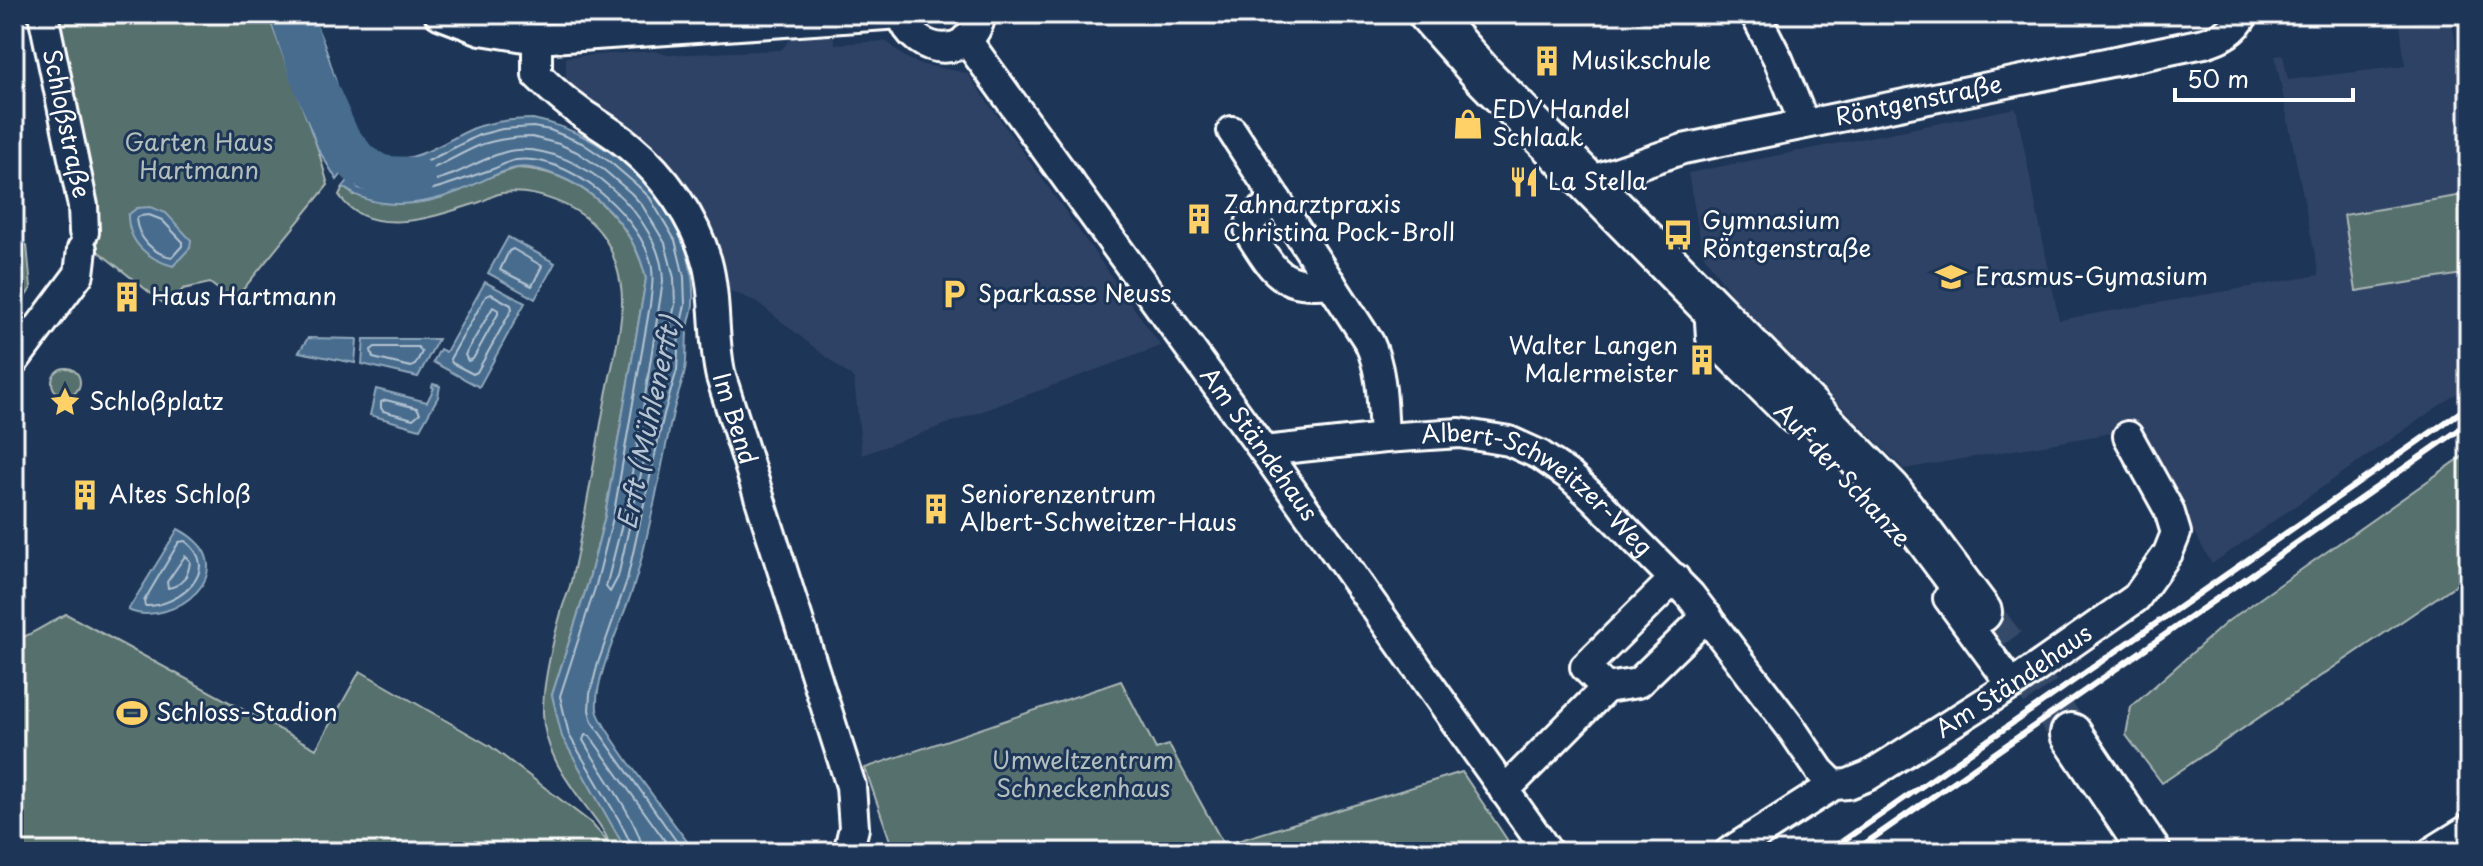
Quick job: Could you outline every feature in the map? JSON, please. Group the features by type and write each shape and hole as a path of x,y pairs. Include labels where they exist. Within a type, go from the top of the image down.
{"main road":[{"name":"Auf der Schanze","path":"1429,14 1482,74 1890,490 1981,612"},
{"path":"2071,734 2150,852"}],"street":[{"path":"439,14 481,30 537,39 901,14 905,28 914,38 926,46 940,48 954,46 966,39 974,31 981,14"},
{"path":"1755,14 1778,59 1804,123"},
{"name":"Röntgenstraße","path":"1587,182 1668,153 2213,41 2234,28 2244,14"},
{"name":"Schloßstraße","path":"14,361 82,252 83,206 45,26"},
{"name":"Im Bend","path":"537,39 537,75 648,164 677,200 702,246 710,279 721,377 851,786 854,828 848,852"},
{"name":"Am Ständehaus","path":"966,39 1264,451 1548,852"},
{"name":"Albert-Schweitzer-Weg","path":"1232,131 1364,332 1377,358 1384,438"},
{"path":"1277,200 1251,219 1248,228 1257,246 1272,269 1281,276 1300,283 1331,283"},
{"name":"Auf der Schanze","path":"1709,305 1711,338 1880,509 2012,685"},
{"name":"Albert-Schweitzer-Weg","path":"1264,451 1460,433 1492,437 1523,446 1555,464 1675,578 1707,616 1820,771 1834,785"},
{"name":"Am Ständehaus","path":"1729,852 1834,785 1848,784 1868,776 2012,685 2136,598 2168,553 2176,533 2169,510 2128,436"},
{"name":"Albert-Schweitzer-Weg","path":"1606,688 1585,667 1675,578"},
{"path":"1504,791 1606,688 1638,683 1707,616"},
{"path":"2432,852 2469,829"}],"shaded area":[{"name":"Erasmus-Gymasium","path":"2451,16 2457,52 2469,51 2469,385 2212,564 2135,429 1904,469 1733,297 1703,254 1688,173 2016,108 2059,320 2319,275 2275,56 2283,55 2288,80 2405,66 2400,24"},
{"path":"833,34 835,44 886,41 919,64 967,73 1161,346 862,455 854,379 757,302 718,286 703,233 566,89 566,57 655,51 668,55 781,50 792,37"}],"green space":[{"name":"Garten Haus Hartmann","path":"53,14 268,14 318,149 328,185 237,297 228,297 210,283 183,289 168,307 94,248 95,233"},
{"name":"Schloss-Stadion","path":"517,168 561,178 600,202 629,237 646,279 605,516 588,583 552,695 627,852 14,852 14,641 66,614 316,749 360,671 490,746 590,822 609,843 556,762 546,737 543,710 550,659 575,562 619,336 622,292 613,255 605,238 591,222 568,207 542,196 502,193 421,219 384,221 351,209 339,195 343,187 354,195 459,191 480,180"},
{"path":"2469,194 2469,273 2356,291 2344,215"},
{"path":"14,243 27,245 31,288 14,314"},
{"path":"66,368 76,372 80,382 76,392 66,396 56,392 52,382 56,372"},
{"path":"2469,452 2469,576 2162,783 2126,735 2131,707 2228,621"},
{"name":"Umweltzentrum Schneckenhaus","path":"1121,681 1156,749 1169,745 1224,845 1462,772 1508,841 1502,852 894,852 865,768"}],"water":[{"path":"268,14 311,14 326,49 346,115 364,146 337,180 318,149"},
{"path":"533,119 595,142 647,184 667,210 682,239 691,271 693,304 685,370 673,411 641,562 605,663 597,695 597,709 610,735 692,848 680,852 627,852 562,737 552,695 588,583 605,516 646,279 634,246 603,204 574,184 543,170 521,167 509,170 446,196 415,203 370,200 343,187 371,151 386,157 413,157 477,127"},
{"path":"150,207 166,213 191,240 190,248 173,266 148,254 132,234 128,215 137,208"},
{"path":"508,237 555,263 535,299 488,273"},
{"path":"485,282 525,303 479,387 433,362 440,349 446,352"},
{"path":"308,338 357,339 355,363 299,352"},
{"path":"364,339 438,339 418,377 362,364"},
{"path":"433,384 440,386 438,397 420,429 370,415 376,389 427,402"},
{"path":"178,529 199,544 207,561 206,577 197,592 164,611 146,614 128,610"}],"waterway":[{"name":"Erft (Mühlenerft)","path":"291,14 314,83 339,139 359,164 382,177 415,178"}],"tunnel":[{"path":"1981,612 2071,734"}],"railway":[{"path":"1827,852 2469,406"},
{"path":"1853,852 2469,423"}],"place":[{"name":"Musikschule","path":"1547,61"},
{"name":"EDV Handel Schlaak","path":"1468,124"},
{"name":"La Stella","path":"1524,182"},
{"name":"Zahnarztpraxis Christina Pock-Broll","path":"1199,219"},
{"name":"Gymnasium Röntgenstraße","path":"1678,235"},
{"name":"Erasmus-Gymasium","path":"1951,277"},
{"name":"Sparkasse Neuss","path":"954,294"},
{"name":"Haus Hartmann","path":"127,297"},
{"name":"Walter Langen Malermeister","path":"1702,360"},
{"name":"Schloßplatz","path":"65,402"},
{"name":"Altes Schloß","path":"85,495"},
{"name":"Seniorenzentrum Albert-Schweitzer-Haus","path":"936,509"},
{"name":"Schloss-Stadion","path":"132,713"}]}
